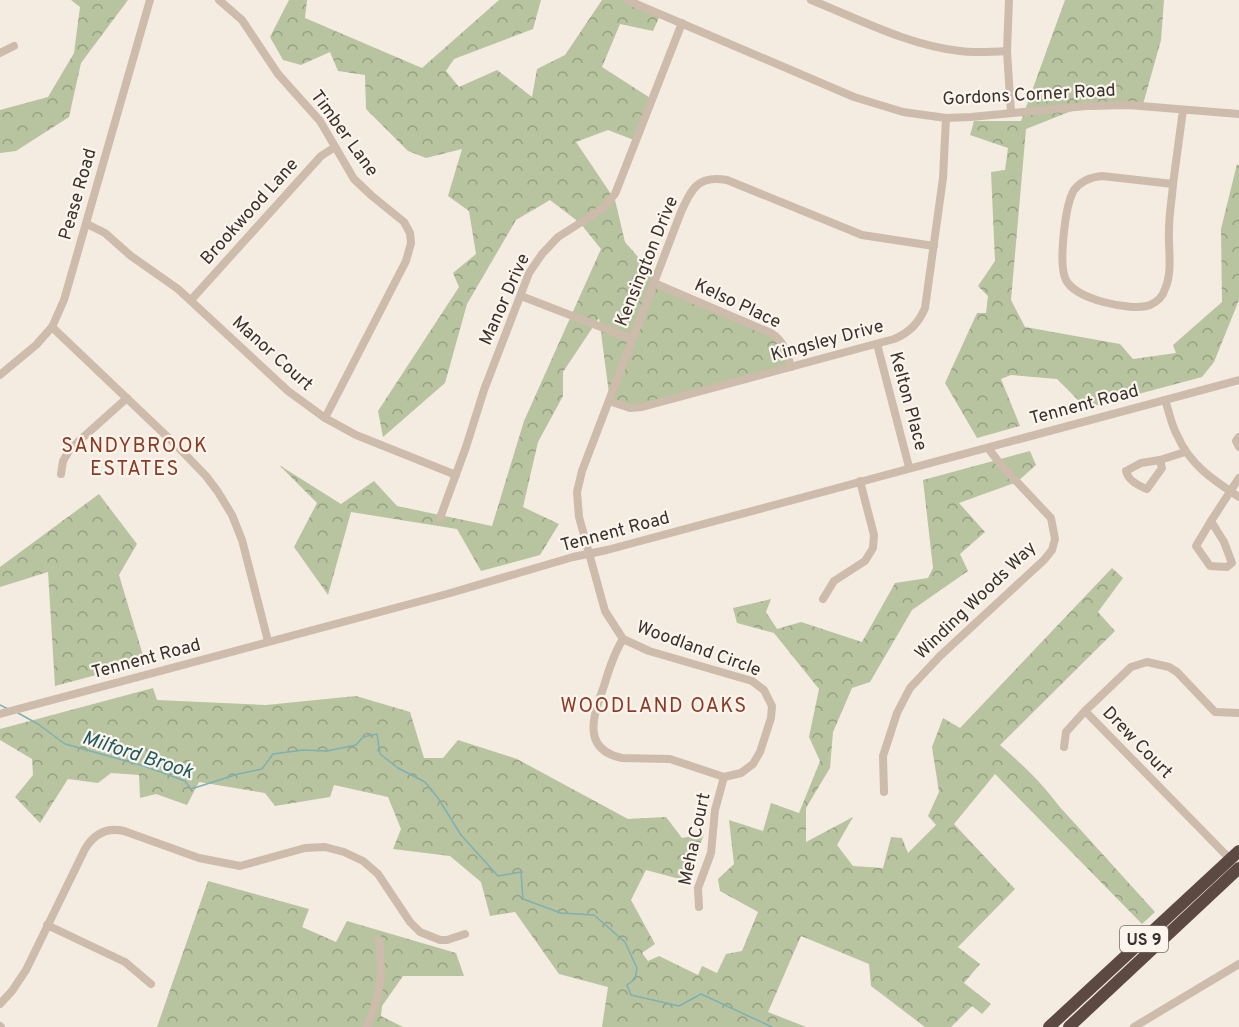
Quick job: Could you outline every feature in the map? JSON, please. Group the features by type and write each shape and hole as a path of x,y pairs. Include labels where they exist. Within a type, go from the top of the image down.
{"highway":[{"name":"US 9","path":"1049,1027 1236,860"},
{"name":"US 9","path":"1069,1027 1236,860"}],"street":[{"name":"Pease Road","path":"0,375 36,345 52,327 64,300 150,0"},
{"name":"Timber Lane","path":"219,0 242,20 278,74 320,121 350,173 404,222 410,233 411,243 406,261 325,418"},
{"name":"Gordons Corner Road","path":"627,0 867,102 903,112 946,118 1113,105 1239,114"},
{"path":"811,0 880,29 937,47 969,52 1007,51"},
{"path":"1009,0 1007,51 1011,113"},
{"name":"Manor Drive","path":"440,518 484,390 534,264 550,244 570,228 602,209 615,194 682,23"},
{"path":"0,53 14,46"},
{"path":"1173,184 1102,176 1088,179 1078,186 1069,201 1062,262 1065,280 1072,289 1085,297 1136,308 1150,305 1161,297 1168,280 1173,184 1184,110"},
{"name":"Kingsley Drive","path":"609,401 625,407 640,408 877,344 904,334 914,326 922,315 927,299 943,178 946,118"},
{"name":"Brookwood Lane","path":"191,300 321,156 335,147"},
{"name":"Kensington Drive","path":"589,554 577,507 578,485 687,199 700,182 710,179 730,181 862,235 934,246"},
{"name":"Manor Court","path":"87,224 105,233 131,256 169,282 288,391 325,418 356,435 456,475"},
{"name":"Kelso Place","path":"654,283 771,333 785,347 791,367"},
{"path":"521,296 632,339"},
{"path":"52,327 206,476 228,507 242,540 268,641"},
{"name":"Kelton Place","path":"877,344 909,467"},
{"name":"Tennent Road","path":"1,714 909,467 1239,380"},
{"path":"61,474 63,461 70,449 127,398"},
{"path":"1165,400 1174,430 1185,452 1202,471 1239,497"},
{"path":"1239,437 1236,441 1239,447"},
{"name":"Winding Woods Way","path":"884,792 883,756 897,712 910,688 940,656 1044,560 1054,543 1054,524 1048,514 1001,465 988,447"},
{"path":"1160,460 1185,452"},
{"path":"1211,521 1224,542 1232,563 1227,567 1210,566 1196,546 1211,521 1239,478"},
{"path":"823,599 834,581 865,561 873,548 874,536 860,481"},
{"name":"Woodland Circle","path":"589,554 605,611 623,639 648,651 747,679 764,690 771,702 772,712 760,752 748,769 724,777 670,759 626,759 615,756 600,745 593,730 594,714 616,649 623,639"},
{"name":"Drew Court","path":"1064,747 1065,732 1085,711 1131,667 1148,662 1177,672 1215,712 1239,713"},
{"name":"Drew Court","path":"1085,711 1168,796 1236,860"},
{"name":"Meha Court","path":"699,907 698,888 711,853 715,810 724,777"},
{"path":"0,1004 20,980 89,843 99,834 118,830 199,858 240,866 305,848 325,847 344,852 363,861 378,874 410,922 420,932 440,940 465,934"},
{"path":"47,925 124,962 151,984"},
{"path":"367,1027 380,989 381,966 378,940"},
{"path":"1134,1027 1239,964"}],"green space":[{"path":"71,0 128,0 81,63 69,117 16,151 0,153 0,110 48,97 74,53 80,7"},
{"path":"289,0 307,0 305,18 422,68 499,0 541,0 533,29 454,59 446,71 459,87 497,70 532,97 537,69 565,55 602,0 629,0 661,13 653,31 620,24 602,67 655,101 639,142 608,130 576,142 615,200 625,242 659,281 778,335 796,366 628,408 610,401 599,318 563,372 563,396 538,442 523,507 559,524 540,555 481,571 457,529 351,512 328,595 294,547 317,503 279,465 341,504 374,481 397,506 492,526 524,421 601,249 580,223 550,200 516,220 467,304 445,383 383,437 378,411 459,287 453,273 476,254 469,211 448,196 462,149 426,158 408,151 366,109 365,75 338,71 330,52 301,65 283,60 270,37"},
{"path":"1065,0 1164,0 1161,40 1142,108 1074,110 1026,129 1011,300 1025,327 1120,344 1133,359 1176,353 1173,345 1222,302 1221,229 1237,164 1239,165 1239,300 1214,362 1202,377 1086,408 1057,379 1011,375 1001,379 1020,426 977,438 945,383 977,313 986,313 988,296 978,286 995,261 991,172 1005,170 1008,148 970,135 974,121 1021,121"},
{"path":"1030,451 1036,465 1017,482 959,503 985,532 960,554 968,571 912,610 870,682 852,688 833,732 830,768 806,808 806,842 853,817 837,845 853,866 883,868 891,837 902,838 908,853 936,825 928,816 939,792 932,747 943,718 960,728 1112,568 1123,578 1098,612 1115,631 1000,745 1039,782 1155,912 1142,924 995,774 954,824 1015,889 958,947 980,964 964,983 991,1004 982,1014 972,1006 951,1027 925,1027 871,986 869,964 801,936 768,1012 806,1027 602,1027 608,987 559,974 515,912 490,916 481,882 450,856 393,849 401,829 388,797 334,785 330,797 275,806 265,793 199,782 187,805 156,794 140,798 139,775 111,773 98,783 68,779 40,823 15,797 33,775 32,759 0,740 0,729 153,688 157,700 266,705 356,696 410,712 424,758 443,758 458,740 517,759 628,819 666,817 682,838 704,834 687,881 646,870 631,900 655,944 642,953 648,961 659,956 698,975 702,966 717,973 726,954 742,951 758,912 720,891 718,879 734,864 729,820 763,831 771,803 799,813 820,761 809,737 819,689 774,633 737,623 733,608 771,599 766,612 777,629 801,622 862,642 895,583 928,578 933,568 923,480"},
{"path":"99,494 137,544 119,575 145,662 55,686 48,572 0,587 0,567"},
{"path":"208,881 309,909 302,927 336,942 347,921 456,953 464,976 403,976 382,1006 381,1016 403,1027 157,1027"}],"waterway":[{"name":"Milford Brook","path":"0,705 8,709"},
{"name":"Milford Brook","path":"18,713 38,724 65,744 144,766 185,781 191,789 262,769 273,754 303,750 327,751 356,745 363,737 377,734 380,754 398,768 425,782 461,835 498,876 521,872 523,899 561,913 594,915 625,942 637,968 635,979 627,985 631,995 679,1006 701,994 772,1027"}],"district":[{"name":"SANDYBROOK ESTATES","path":"135,456"},
{"name":"WOODLAND OAKS","path":"654,705"}]}
